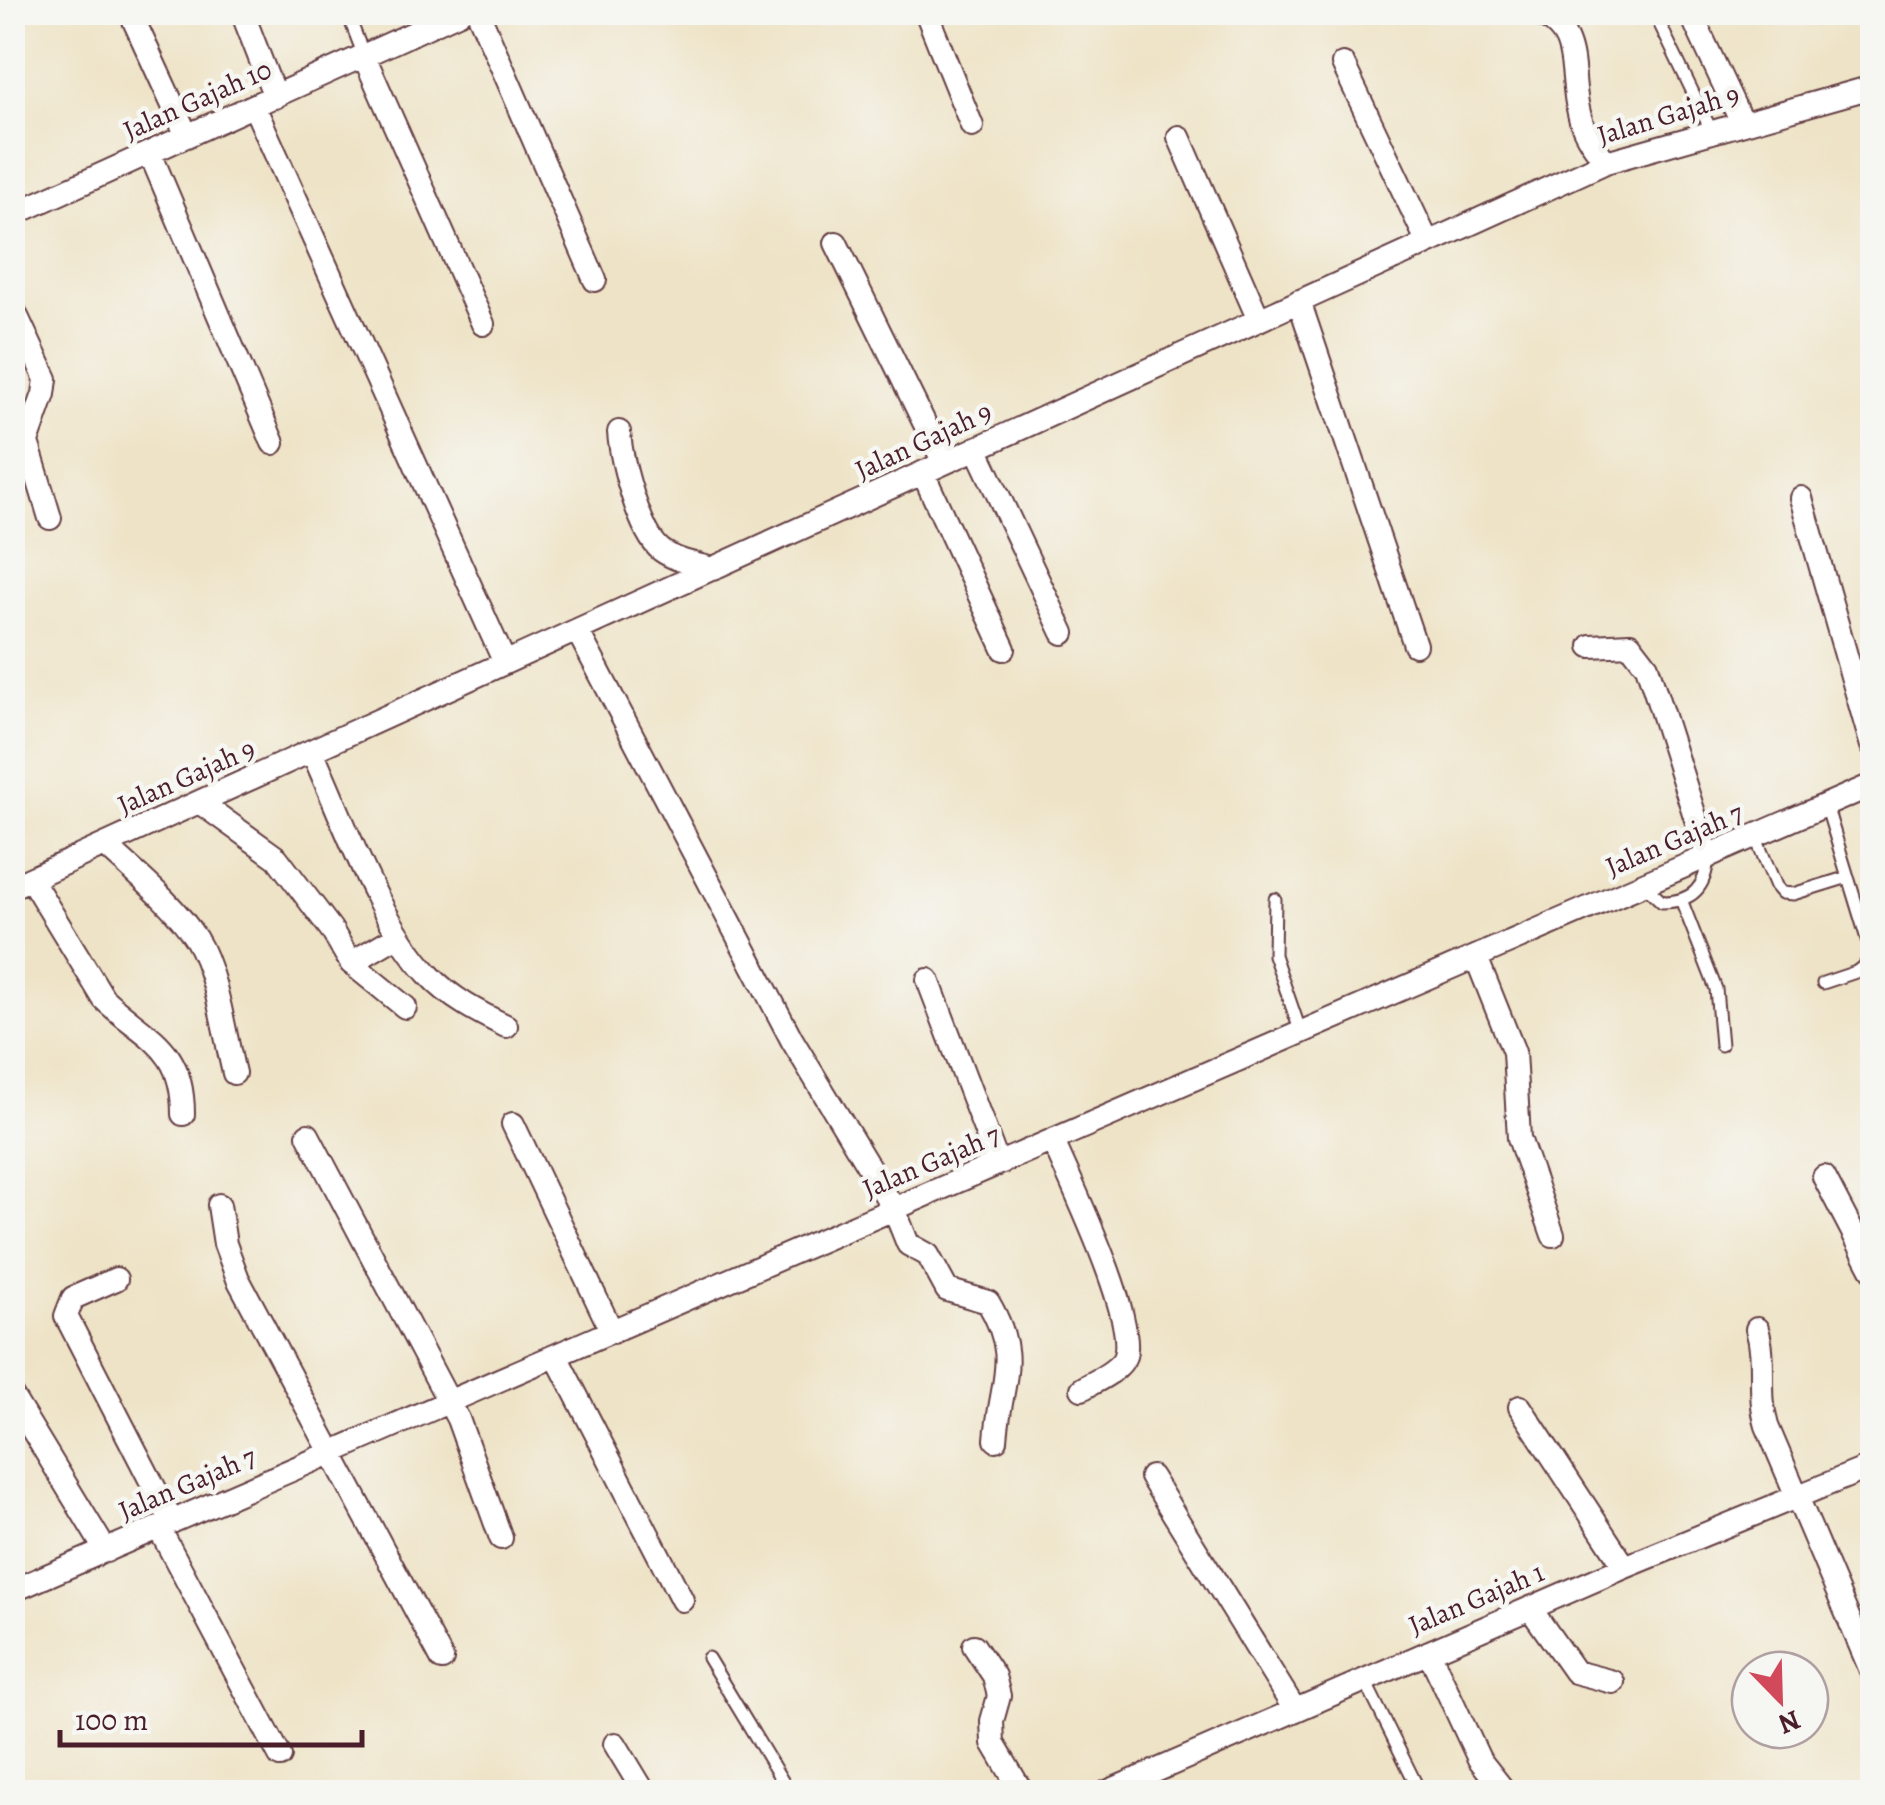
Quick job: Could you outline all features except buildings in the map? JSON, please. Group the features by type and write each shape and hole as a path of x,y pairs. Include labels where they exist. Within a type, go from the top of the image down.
{"street":[{"path":"130,12 187,136"},
{"path":"242,12 265,101 505,663"},
{"name":"Jalan Gajah 10","path":"12,216 460,12"},
{"path":"478,12 595,280"},
{"path":"926,12 972,126"},
{"path":"1532,12 1548,18 1572,48 1571,76 1580,117 1588,138 1606,162"},
{"path":"1690,12 1742,124"},
{"path":"364,56 483,324"},
{"path":"1343,64 1428,243"},
{"name":"Jalan Gajah 9","path":"22,883 1606,162 1872,86"},
{"path":"1179,137 1259,320"},
{"path":"150,153 273,443"},
{"path":"836,243 933,468 1004,649"},
{"path":"1300,302 1415,645"},
{"path":"12,306 46,379 27,442 50,518"},
{"path":"619,432 625,474 659,549 682,561 713,568"},
{"path":"976,448 1063,633"},
{"path":"1800,498 1872,746"},
{"path":"576,630 792,1040 894,1210 908,1244 928,1255 947,1290 988,1302 997,1318 1007,1344 1008,1374 998,1407 996,1440"},
{"path":"1592,646 1630,644 1640,653 1708,857"},
{"path":"312,751 397,936 430,977 458,999 506,1026"},
{"name":"Jalan Gajah 7","path":"12,1592 1872,786"},
{"path":"202,804 278,858 351,963 405,1007"},
{"path":"105,845 166,903 195,938 205,957 234,1072"},
{"path":"22,883 104,999 164,1049 183,1093 183,1114"},
{"path":"351,963 397,936"},
{"path":"1476,957 1514,1052 1520,1138 1552,1234"},
{"path":"928,980 998,1164"},
{"path":"513,1124 612,1332"},
{"path":"308,1135 458,1418 501,1538"},
{"path":"1053,1140 1123,1318 1126,1353 1120,1365 1082,1389"},
{"path":"1824,1177 1872,1269"},
{"path":"219,1204 225,1244 238,1279 442,1659"},
{"path":"116,1279 73,1298 66,1316 280,1756"},
{"path":"1758,1329 1762,1410 1872,1673"},
{"path":"556,1356 682,1600"},
{"path":"12,1396 106,1551"},
{"path":"1520,1407 1625,1567"},
{"name":"Jalan Gajah 1","path":"1118,1790 1364,1679 1872,1466"},
{"path":"1150,1478 1295,1710"},
{"path":"1530,1608 1575,1672 1614,1682"},
{"path":"974,1646 994,1676 999,1696 992,1721 993,1743 1022,1792"},
{"path":"1429,1652 1479,1759 1505,1792"},
{"path":"615,1744 644,1792"}],"lane":[{"path":"347,12 364,56"},
{"path":"1654,12 1712,132"},
{"path":"1823,983 1856,972 1869,962 1870,949 1826,805"},
{"path":"1756,836 1782,893 1793,894 1848,877"},
{"path":"1644,885 1662,902 1682,902 1695,894 1707,877 1708,857"},
{"path":"1276,900 1274,955 1301,1033"},
{"path":"1682,902 1716,989 1721,1045"},
{"path":"708,1658 789,1792"},
{"path":"1364,1679 1420,1792"}]}
